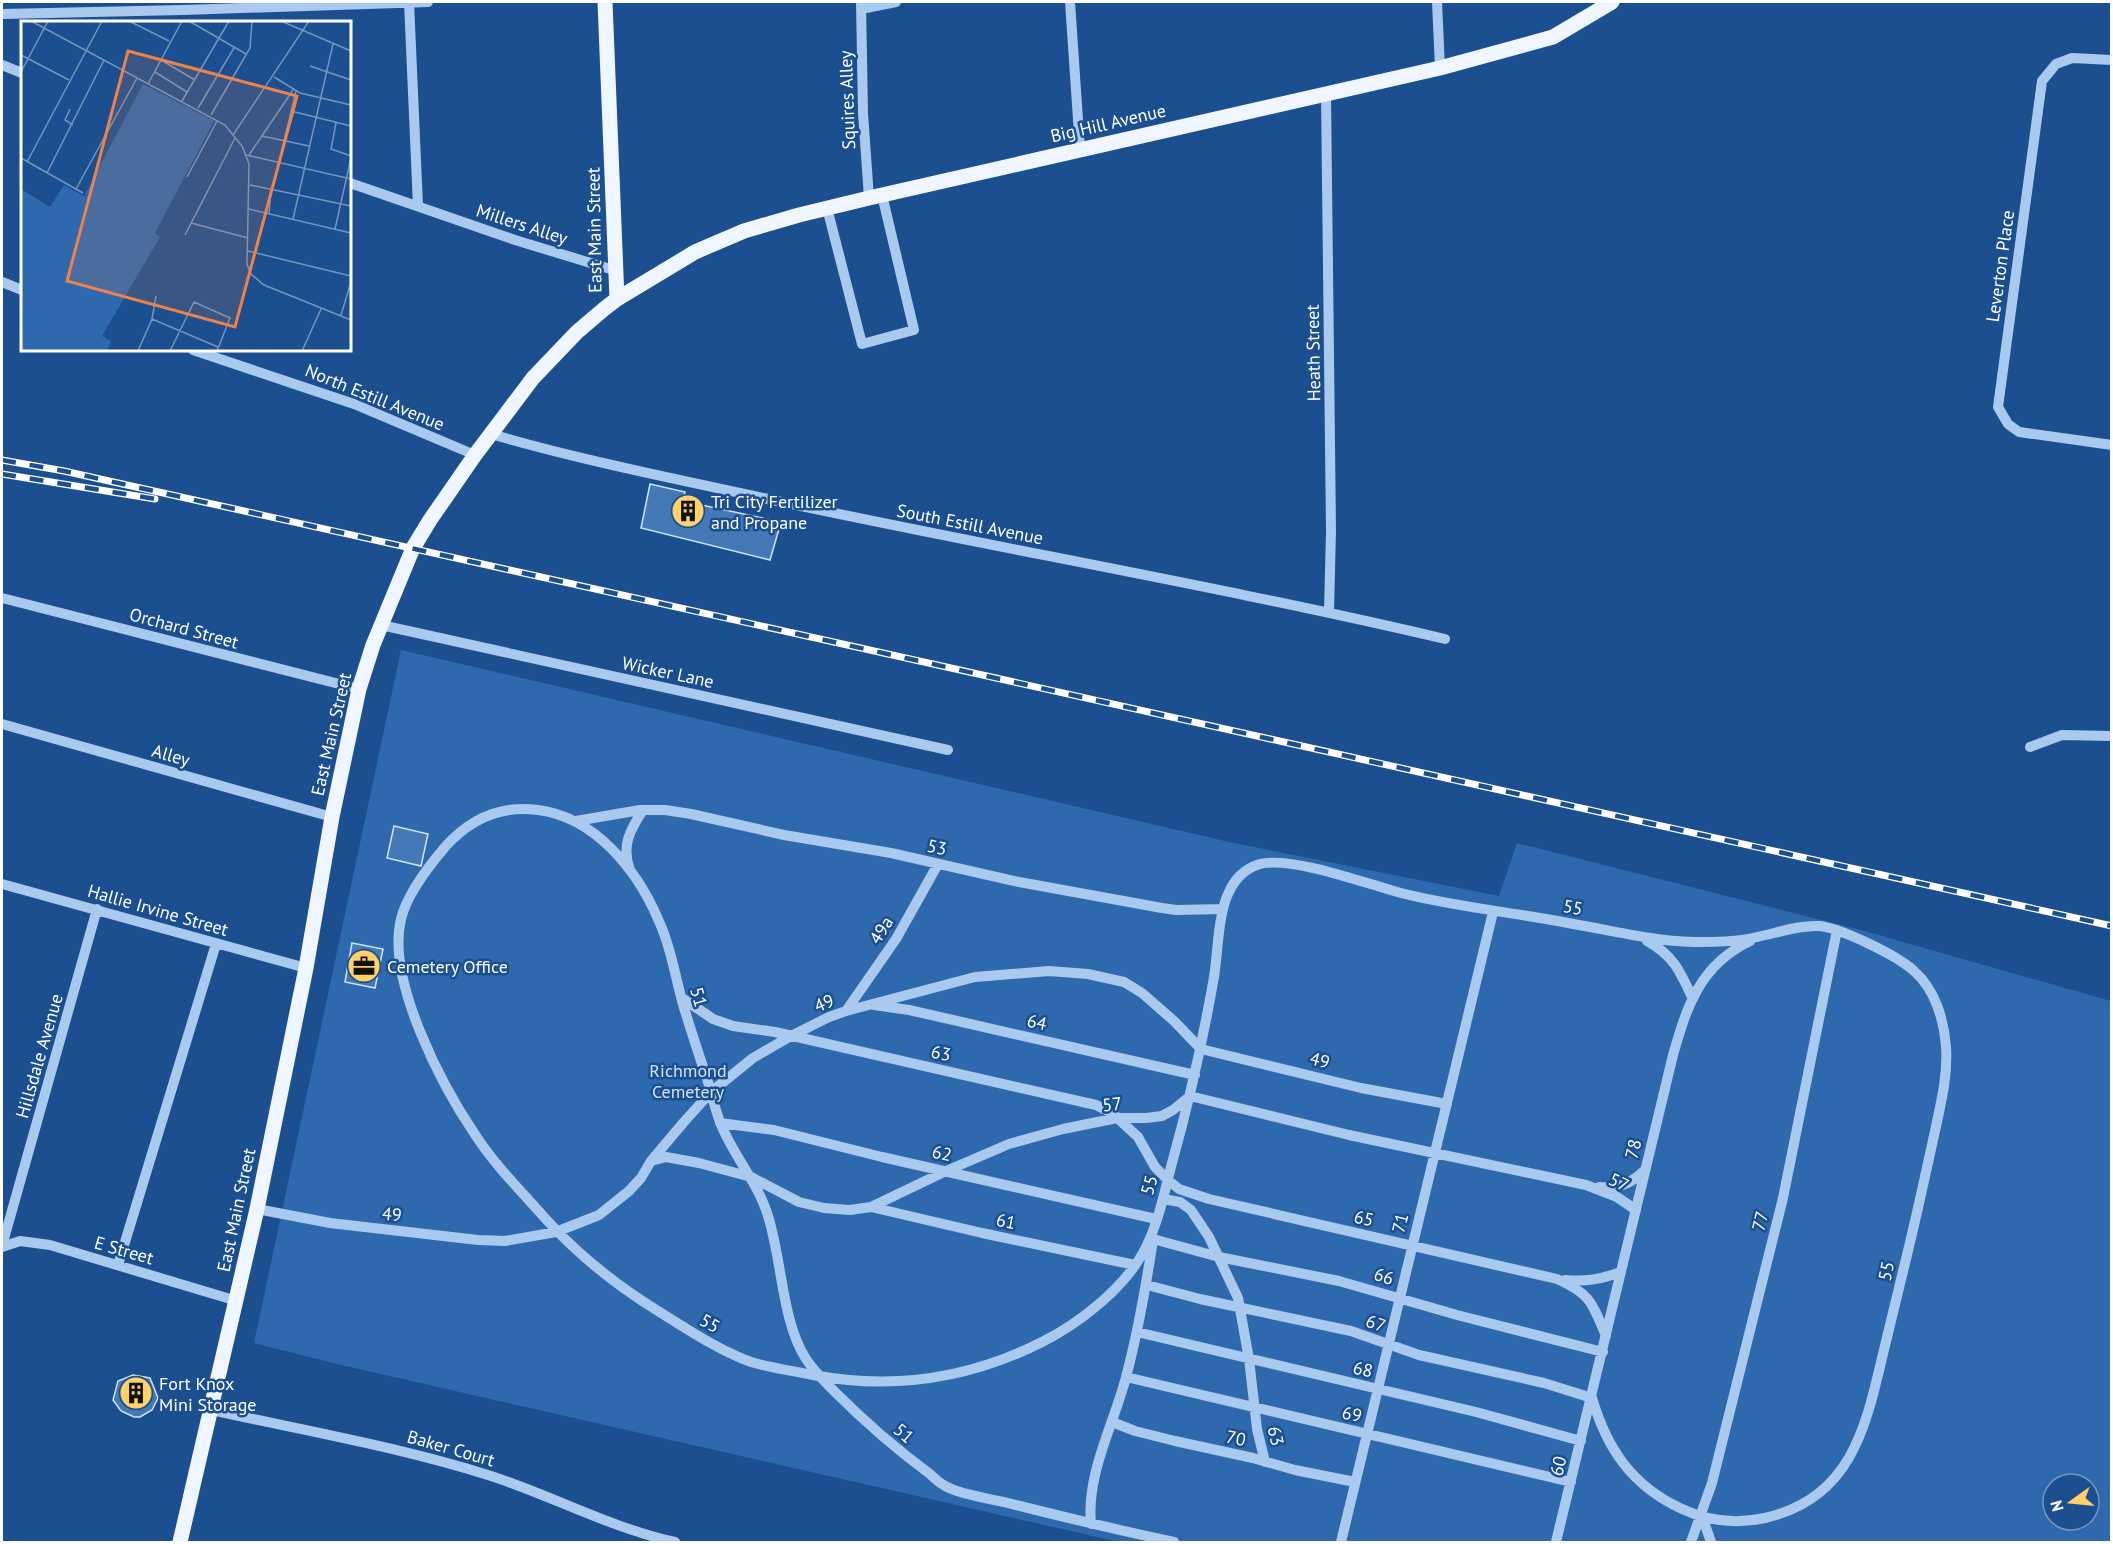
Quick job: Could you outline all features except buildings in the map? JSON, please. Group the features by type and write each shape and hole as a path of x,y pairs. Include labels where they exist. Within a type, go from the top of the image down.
{"main road":[{"name":"East Main Street","path":"180,1542 257,1209 359,689 381,625 413,548 475,455 551,357 617,299 605,2"},
{"name":"Big Hill Avenue","path":"617,299 695,252 744,231 875,196 1440,68 1553,38 1612,2"}],"street":[{"path":"409,2 418,206"},
{"path":"2,14 141,6 428,2"},
{"path":"861,5 896,2"},
{"path":"1070,2 1080,149"},
{"path":"1437,2 1440,68"},
{"name":"Squires Alley","path":"827,208 862,344 914,330 875,196 863,113 861,5"},
{"name":"Leverton Place","path":"2112,60 2072,58 2056,64 2042,81 1998,407 2008,424 2019,432 2112,445"},
{"path":"2,66 21,73"},
{"name":"Heath Street","path":"1326,94 1331,519 1329,611"},
{"name":"Millers Alley","path":"351,183 515,240 617,271"},
{"path":"2,282 21,290"},
{"name":"North Estill Avenue","path":"207,352 354,404 475,455"},
{"name":"South Estill Avenue","path":"491,434 600,463 846,516 1329,611 1445,639"},
{"name":"Orchard Street","path":"2,598 359,689"},
{"name":"Wicker Lane","path":"381,625 948,750"},
{"name":"Alley","path":"2,724 332,818"},
{"path":"2030,747 2062,735 2112,736"},
{"name":"51","path":"556,1232 494,1161 470,1128 451,1094 426,1044 406,994 399,941 399,925 405,908 414,890 444,848 469,825 493,813 526,809 563,815 597,834 631,873 657,915 720,1123 760,1193 766,1209 781,1267 793,1332 800,1350 820,1376 900,1452 948,1487 1091,1524 1173,1542"},
{"path":"631,873 626,859 626,845 630,830 643,810"},
{"name":"53","path":"576,821 614,813 665,810 784,835 891,853 1019,882 1162,908 1223,909"},
{"name":"55","path":"556,1232 644,1303 692,1331 748,1361 820,1376 843,1380 886,1382 931,1380 1006,1359 1058,1334 1088,1313 1135,1265 1147,1246 1168,1180 1201,1049 1223,909 1230,888 1240,875 1253,866 1269,862 1327,871 1417,897 1493,912 1562,921 1641,938 1724,942 1755,938 1776,931 1815,926 1837,930 1908,965 1922,977 1933,995 1940,1015 1945,1035 1945,1076 1923,1188 1870,1408 1856,1448 1846,1464 1820,1491 1786,1511 1767,1518 1728,1521 1702,1516 1670,1503 1652,1491 1623,1463 1601,1429 1592,1398"},
{"name":"49a","path":"846,1011 896,939 938,864"},
{"name":"Hallie Irvine Street","path":"2,884 306,968"},
{"name":"Hillsdale Avenue","path":"2,1247 97,909"},
{"name":"71","path":"1341,1542 1493,912"},
{"name":"77","path":"1691,1542 1712,1483 1783,1198 1837,930"},
{"name":"55","path":"1641,938 1660,948 1672,959 1681,971 1692,997"},
{"name":"78","path":"1592,1398 1673,1055 1686,1010 1709,971 1724,957 1755,938"},
{"path":"118,1265 216,944"},
{"name":"49","path":"257,1209 330,1223 478,1240 505,1240 556,1232 599,1215 629,1191 641,1178 651,1161 711,1092 753,1058 791,1036 846,1011 975,977 1050,971 1088,974 1124,982 1142,993 1174,1020 1201,1049 1361,1088 1448,1104"},
{"name":"63","path":"681,998 713,1019 734,1026 791,1036 1096,1105 1117,1118 1138,1137 1155,1167 1168,1180"},
{"name":"64","path":"870,1004 909,1010 1195,1075"},
{"name":"57","path":"651,1161 666,1157 679,1158 751,1177 799,1202 824,1208 850,1210 872,1207 1009,1144 1063,1129 1117,1118 1162,1116 1190,1096 1349,1135 1586,1185 1621,1187 1631,1183 1645,1171"},
{"name":"62","path":"720,1123 774,1130 1156,1219"},
{"name":"65","path":"1168,1180 1179,1189 1209,1199 1557,1279 1600,1280 1621,1272"},
{"name":"57","path":"1586,1185 1617,1197 1636,1210"},
{"name":"63","path":"1162,1199 1180,1202 1191,1210 1209,1237 1240,1307 1257,1429 1265,1462"},
{"name":"61","path":"872,1207 1135,1265"},
{"path":"1091,1524 1092,1494 1137,1332 1147,1285 1156,1219"},
{"name":"66","path":"1153,1239 1219,1257 1339,1281 1457,1315 1603,1352"},
{"name":"E Street","path":"2,1247 20,1241 34,1242 237,1301"},
{"name":"65","path":"1557,1279 1578,1289 1592,1302 1606,1336"},
{"name":"67","path":"1147,1285 1200,1299 1351,1331 1419,1355 1544,1383 1592,1398"},
{"name":"68","path":"1137,1332 1476,1412 1581,1441"},
{"name":"69","path":"1126,1377 1571,1482"},
{"name":"60","path":"1556,1542 1592,1398"},
{"name":"Baker Court","path":"212,1410 352,1439 447,1462 495,1477 639,1532 675,1542"},
{"name":"70","path":"1112,1422 1135,1431 1354,1482"},
{"path":"1702,1516 1711,1542"}],"green space":[{"name":"Richmond Cemetery","path":"401,650 1229,842 1499,896 1517,843 1861,930 2111,1001 2111,1542 1119,1542 337,1364 254,1343"}],"railway":[{"path":"2,460 64,471 2112,926"},
{"path":"2,474 155,499"}],"place":[{"name":"Tri City Fertilizer and Propane","path":"688,511"},
{"name":"Cemetery Office","path":"364,966"},
{"name":"Fort Knox Mini Storage","path":"136,1393"}]}
